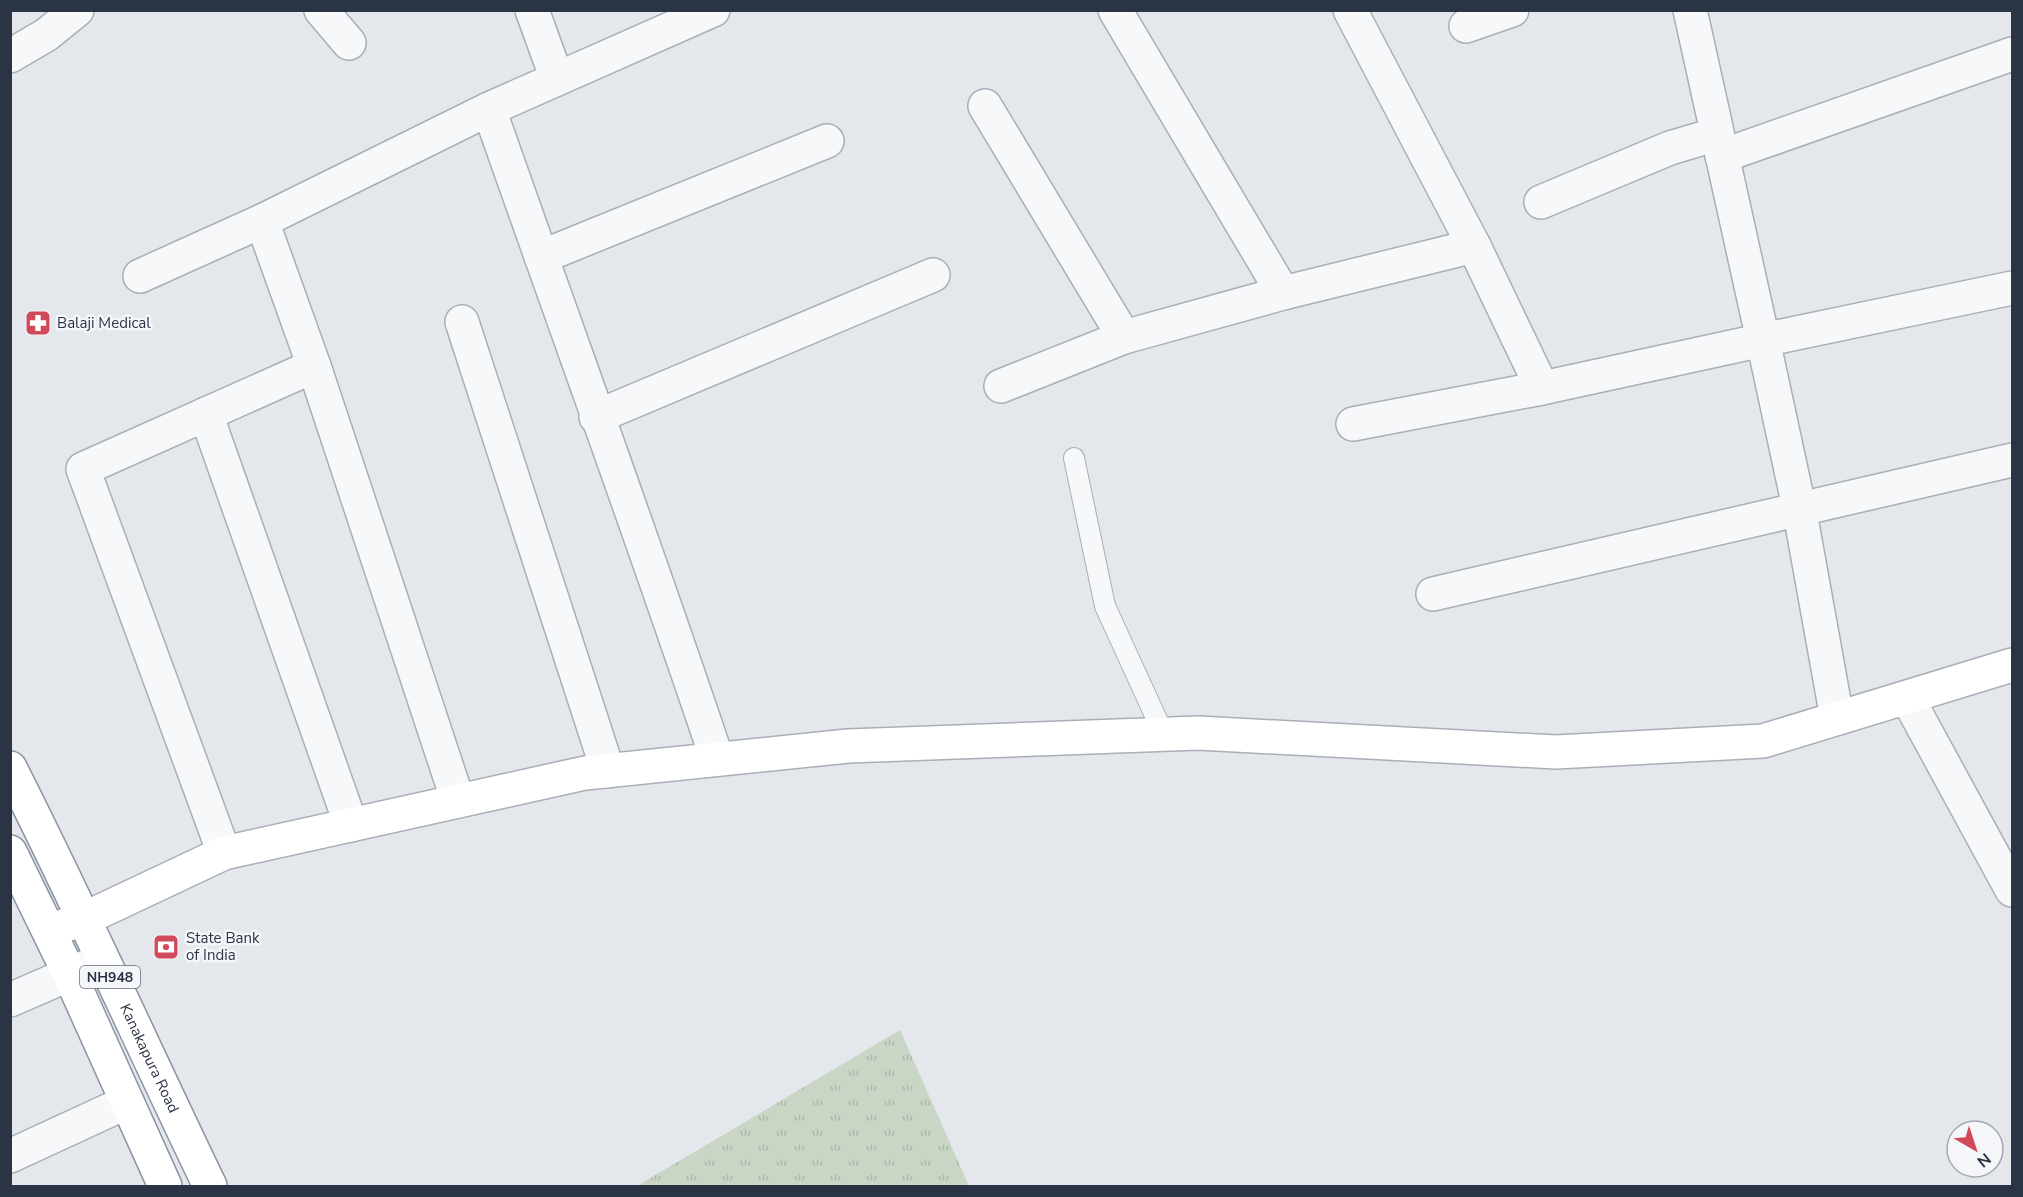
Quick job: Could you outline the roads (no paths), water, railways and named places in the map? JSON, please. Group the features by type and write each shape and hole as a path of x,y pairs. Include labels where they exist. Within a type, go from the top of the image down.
{"main road":[{"path":"49,931 86,918 224,853 585,773 848,746 1198,733 1556,752 1763,741 2013,666"},
{"name":"Kanakapura Road","path":"10,768 86,918 102,960 210,1186"},
{"name":"NH948","path":"10,852 69,973 165,1186"}],"street":[{"path":"10,56 46,35 77,10"},
{"path":"321,10 349,44"},
{"path":"532,10 557,79"},
{"path":"140,276 262,220 489,108 713,10"},
{"path":"1115,10 1282,293"},
{"path":"1350,10 1474,246 1542,388"},
{"path":"1466,26 1512,10"},
{"path":"1690,10 1799,507 1838,718"},
{"path":"1541,202 1670,148 1720,145 2013,54"},
{"path":"985,105 1124,337"},
{"path":"489,108 596,417 645,545 717,759"},
{"path":"541,257 827,141"},
{"path":"262,220 314,366 458,801"},
{"path":"1001,386 1124,337 1282,293 1474,246"},
{"path":"596,417 933,274"},
{"path":"1353,424 1542,388 2013,288"},
{"path":"462,322 608,771"},
{"path":"224,853 83,469 314,366"},
{"path":"206,414 351,825"},
{"path":"1433,594 1799,507 2013,460"},
{"path":"1908,699 2013,890"},
{"path":"10,1000 102,960"},
{"path":"10,1156 128,1102"}],"lane":[{"path":"1074,458 1106,606 1164,735"}],"place":[{"name":"Balaji Medical","path":"38,323"},
{"name":"State Bank of India","path":"166,947"}]}
